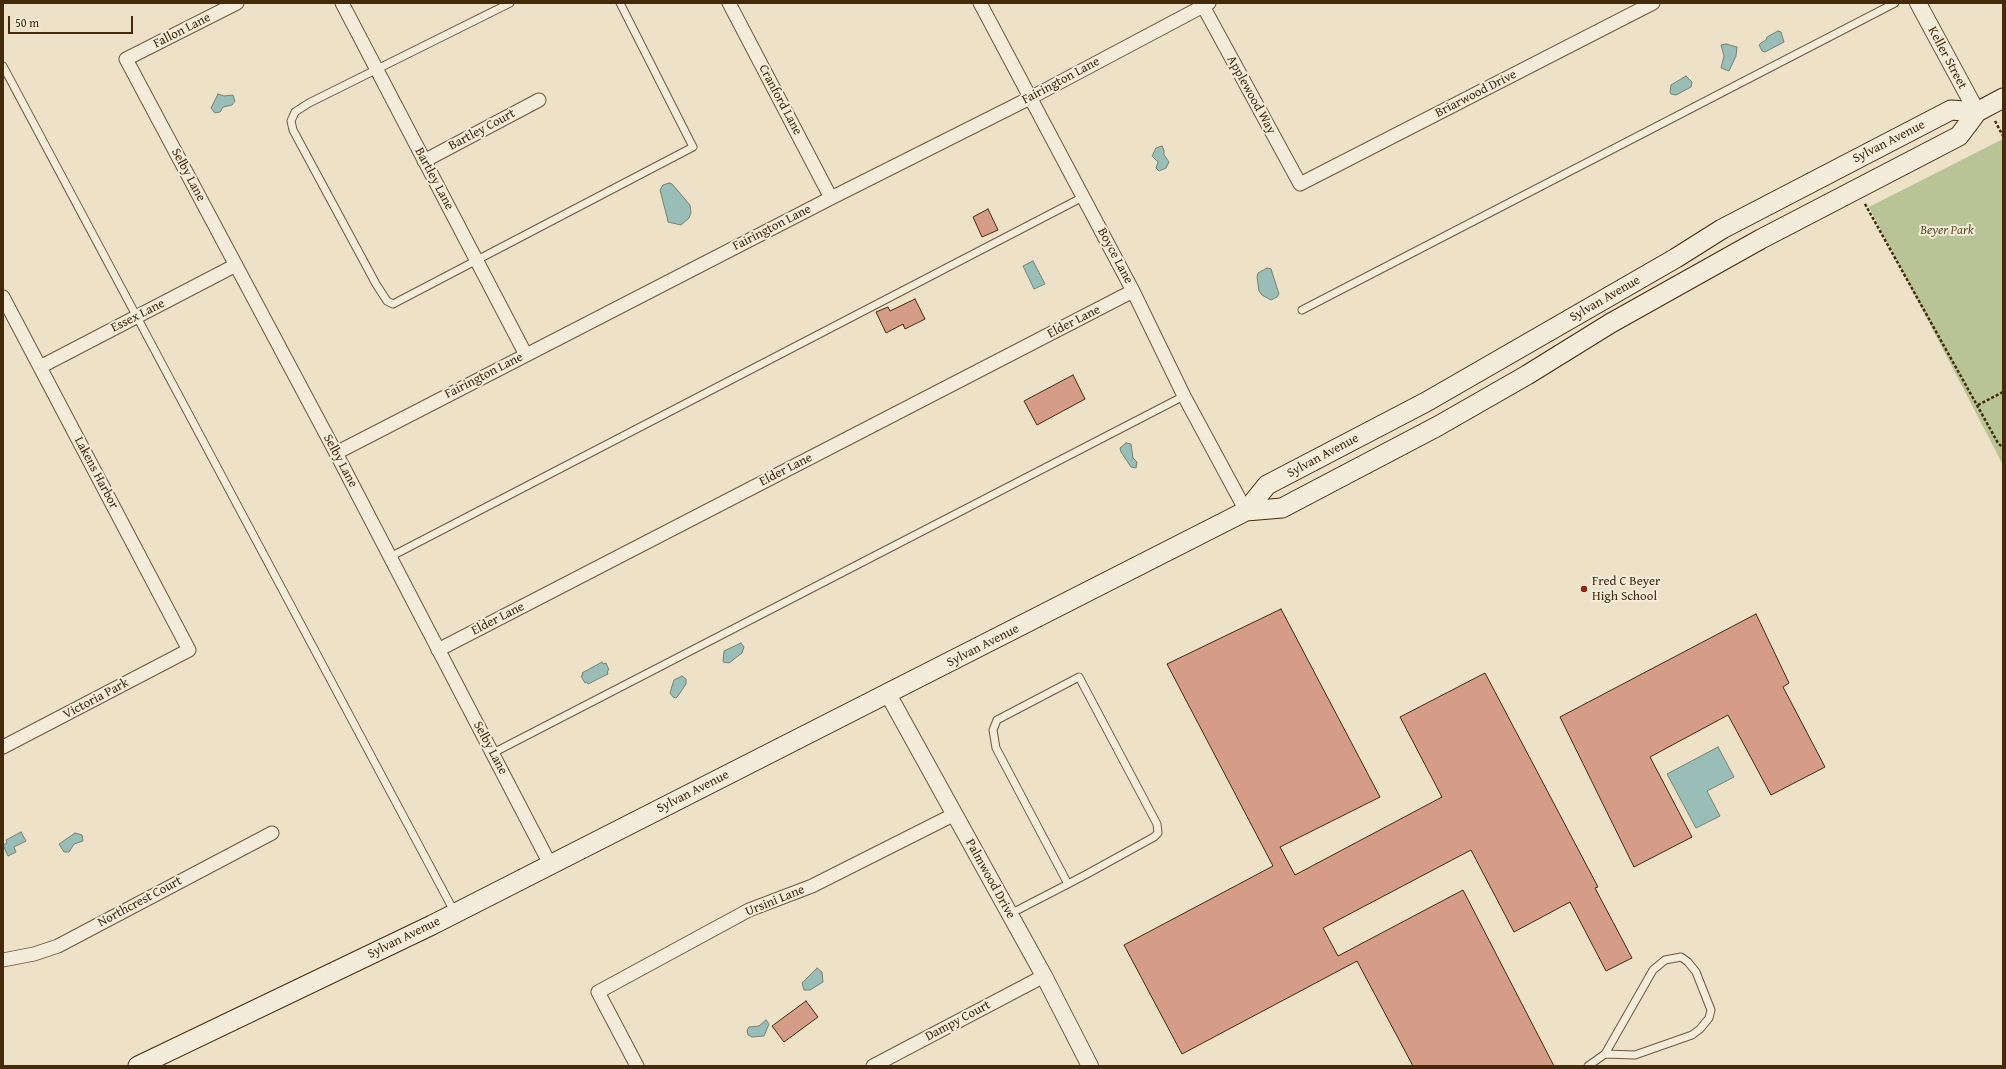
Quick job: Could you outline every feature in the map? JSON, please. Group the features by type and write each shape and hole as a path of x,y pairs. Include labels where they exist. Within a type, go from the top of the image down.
{"main road":[{"name":"Sylvan Avenue","path":"138,1066 456,913 1246,511 1282,508 1438,426 1650,301 1761,238 1959,136 1977,112 2003,98"},
{"name":"Sylvan Avenue","path":"1246,511 1267,486 1432,398 1676,258 1722,229 1951,110 1977,112"}],"street":[{"name":"Fallon Lane","path":"126,59 237,3"},
{"name":"Bartley Lane","path":"342,3 526,355"},
{"name":"Cranford Lane","path":"729,3 831,198"},
{"name":"Boyce Lane","path":"980,3 1032,97 1133,291 1184,396 1246,511"},
{"name":"Briarwood Drive","path":"1300,184 1653,3"},
{"name":"Keller Street","path":"1918,3 1977,112"},
{"name":"Fairington Lane","path":"336,453 831,198 1032,97 1206,5"},
{"name":"Applewood Way","path":"1206,5 1300,184"},
{"name":"Selby Lane","path":"126,59 336,453 550,864"},
{"name":"Bartley Court","path":"424,161 539,100"},
{"name":"Essex Lane","path":"40,367 236,265"},
{"name":"Elder Lane","path":"438,650 1133,291"},
{"name":"Lakens Harbor","path":"3,297 189,650"},
{"name":"Victoria Park","path":"3,747 189,650"},
{"name":"Palmwood Drive","path":"888,694 1044,976 1090,1066"},
{"name":"Ursini Lane","path":"637,1066 598,992 749,910 812,886 955,814"},
{"name":"Northcrest Court","path":"3,960 34,954 58,946 272,833"},
{"name":"Dampy Court","path":"873,1066 1044,976"}],"lane":[{"path":"510,3 376,68 295,112 291,121 294,130 387,301 393,304 693,147 620,3"},
{"path":"1302,310 1895,3"},
{"path":"3,66 456,913"},
{"path":"390,557 1083,197"},
{"path":"493,753 1184,396"},
{"path":"1009,914 1068,884 1154,837 1158,833 1157,824 1079,678 997,720 993,730 996,748 1068,884"},
{"path":"1588,1066 1605,1054 1653,970 1665,960 1681,957 1688,962 1696,972 1712,1010 1710,1018 1692,1035 1635,1055 1605,1054"}],"path":[{"path":"1857,189 1998,443 2003,448"},
{"path":"1978,405 2003,392"}],"green space":[{"name":"Beyer Park","path":"2003,139 2003,465 1869,207"}],"water":[{"path":"1778,31 1781,32 1784,42 1765,52 1762,51 1759,45 1766,40 1767,37"},
{"path":"1726,44 1737,47 1736,56 1729,71 1721,68 1724,56 1721,45"},
{"path":"1686,76 1692,82 1691,87 1676,95 1671,94 1671,85"},
{"path":"218,94 224,96 233,95 235,101 232,105 223,107 220,112 215,113 211,108"},
{"path":"1162,146 1164,155 1169,162 1166,168 1159,171 1156,168 1158,162 1152,156 1156,148"},
{"path":"669,183 672,184 690,205 691,213 689,218 681,225 668,222 660,190 663,185"},
{"path":"1033,261 1045,284 1034,289 1023,266"},
{"path":"1267,268 1271,269 1279,294 1271,300 1262,295 1259,291 1257,277 1258,273"},
{"path":"1126,443 1131,444 1133,458 1137,462 1136,468 1131,467 1121,452 1120,448"},
{"path":"741,643 744,647 742,653 729,663 723,662 724,651"},
{"path":"602,662 603,664 606,663 609,670 607,671 608,674 588,684 587,682 585,683 581,676 583,675 582,673"},
{"path":"682,676 686,679 686,684 676,698 673,697 670,693 674,680"},
{"path":"1718,747 1734,777 1707,791 1720,816 1696,828 1667,774"},
{"path":"21,832 26,841 14,847 16,852 8,856 3,845 7,843 6,840"},
{"path":"75,833 82,835 83,841 74,844 69,852 64,852 59,844"},
{"path":"817,968 822,972 823,982 810,990 804,990 802,983"},
{"path":"766,1020 769,1024 764,1036 752,1037 748,1035 747,1030 749,1027 759,1026"}],"building":[{"path":"988,209 998,230 982,237 973,217"},
{"path":"915,299 925,319 905,329 903,324 886,333 876,312 888,307 890,311"},
{"path":"1073,375 1085,399 1037,425 1024,401"},
{"path":"1281,609 1380,797 1280,847 1295,875 1442,797 1400,717 1485,673 1598,887 1595,888 1632,958 1606,971 1570,902 1514,932 1471,850 1323,928 1338,956 1463,890 1554,1066 1413,1066 1357,961 1182,1054 1124,945 1273,866 1167,664"},
{"path":"1756,614 1789,683 1783,687 1825,767 1771,795 1728,715 1650,757 1692,837 1634,867 1560,717"},
{"path":"806,1001 818,1017 784,1042 772,1026"}],"place":[{"name":"Fred C Beyer High School","path":"1584,589"}]}
